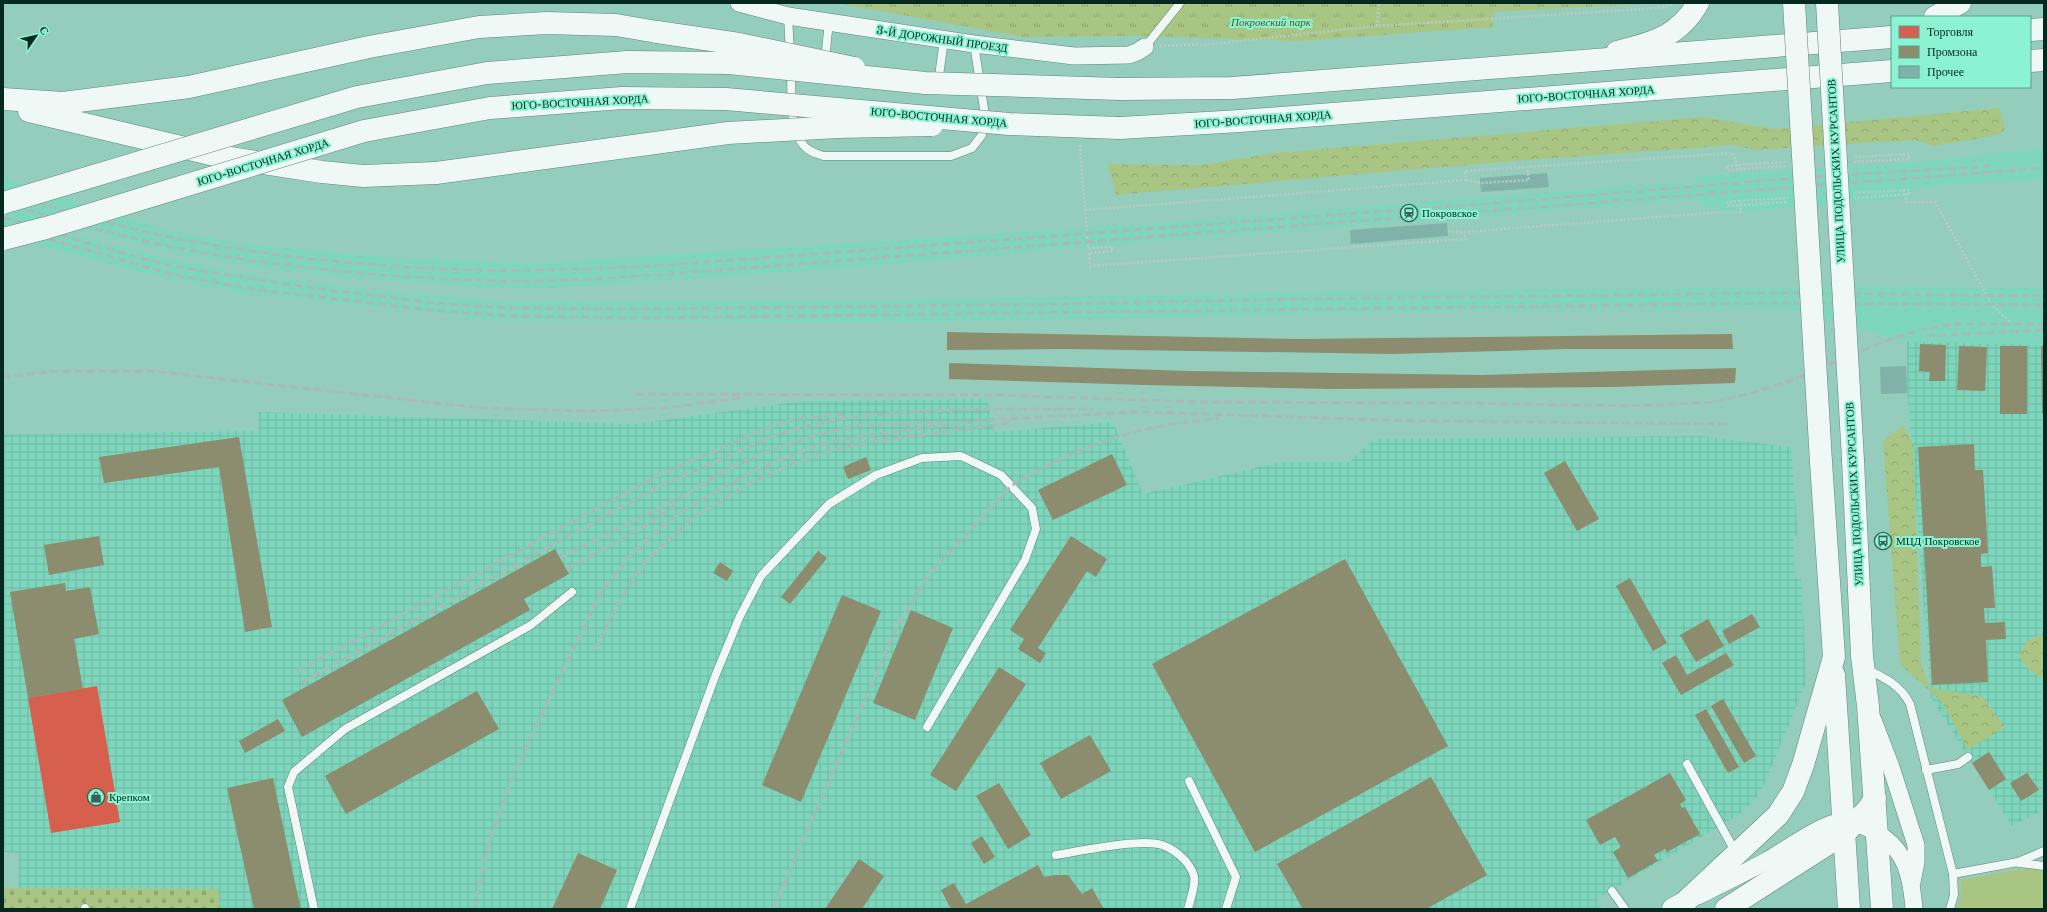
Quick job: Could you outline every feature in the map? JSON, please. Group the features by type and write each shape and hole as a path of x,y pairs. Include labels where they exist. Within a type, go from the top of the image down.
{"main road":[{"path":"1578,62 1653,43 1667,36 1681,25 1692,14 1698,3"},
{"path":"1794,3 1833,660 1848,826 1849,909"},
{"name":"УЛИЦА ПОДОЛЬСКИХ КУРСАНТОВ","path":"1827,3 1853,460 1863,668 1868,706 1882,909"},
{"path":"1937,16 1960,3"},
{"path":"3,99 63,103 189,87 370,47 479,27 547,23 616,26 739,44 925,82"},
{"path":"1856,39 1891,29"},
{"path":"2031,30 2044,29"},
{"path":"3,203 357,97 487,73 627,62 729,63 925,82 1120,89 1232,88 1891,37"},
{"path":"2031,61 2044,60"},
{"name":"ЮГО-ВОСТОЧНАЯ ХОРДА","path":"3,239 46,228 364,131 490,108 622,98 726,99 1010,124 1120,128 1240,121 1891,71"},
{"path":"3,105 223,157 322,172 363,176 436,173 728,134 838,127 1010,124"},
{"path":"1679,906 1778,815 1793,792 1803,765 1833,660"},
{"path":"1726,909 1848,826 1869,808 1875,798"}],"street":[{"name":"3-Й ДОРОЖНЫЙ ПРОЕЗД","path":"739,3 788,16 829,21 944,40 1074,56 1129,55 1138,52 1145,47"},
{"path":"1868,706 1891,767 1916,845 1916,862 1912,882 1914,909"},
{"path":"1679,906 1764,863 1829,824 1848,826 1877,833 1891,842 1900,852 1912,882"}],"lane":[{"path":"1145,47 1180,3"},
{"path":"788,16 794,122 798,139 809,150 823,156 950,156 972,148 982,135 985,115 974,44"},
{"path":"829,21 823,76 937,89 944,40"},
{"path":"630,909 716,674 740,616 761,576 829,504 876,475 922,458 961,456 1001,475 1032,508 1036,529 1025,560 927,727"},
{"path":"314,909 288,787 294,772 345,729 530,625 572,592"},
{"path":"1863,668 1890,680 1906,695 1910,704 1953,874 1954,895 1950,909"},
{"path":"1926,770 1958,764 1968,757"},
{"path":"1687,764 1731,844 1739,852"},
{"path":"1189,781 1236,877 1226,909"},
{"path":"1056,855 1141,843 1162,845 1176,853 1188,863 1195,878 1188,909"},
{"path":"1953,874 2018,862 2044,850"},
{"path":"2018,862 2044,866"},
{"path":"1612,891 1625,909"}],"path":[{"path":"1377,26 1379,3"},
{"path":"1145,47 1212,44 1377,26 1660,8 1676,3"},
{"path":"1466,180 1465,171 1733,153 1737,164 1739,169 1727,170 1726,166 1734,165 1741,165 1748,164 1778,163 1785,162"},
{"path":"1850,157 1909,154 1909,159 1901,160"},
{"path":"1464,232 1466,239 1381,243 1090,266 1089,253 1113,251 1112,247 1088,248 1085,210 1466,180 1480,183 1529,180 1527,166"},
{"path":"1848,194 1903,190 1909,190 1910,194 1853,198"},
{"path":"1903,190 1907,202 1935,202 1992,305 2011,322"},
{"path":"1787,202 1728,206 1728,202 1794,197"},
{"path":"1448,231 1464,232 1723,212 1740,212 1740,201"}],"shaded area":[{"path":"2044,148 2044,179 1915,188 1912,197 1731,213 1699,204 1699,199 1119,244 856,267 557,288 474,286 405,282 268,269 172,252 36,218 34,224 152,255 241,273 376,291 507,302 902,300 1313,292 1866,287 2044,288 2044,345 1907,342 1789,309 1575,309 907,322 505,321 241,293 144,273 48,248 3,234 3,178 178,233 263,246 395,258 538,263 1120,226 1697,181 1697,177 1726,174 1913,163"},
{"path":"1907,342 2044,345 2044,810 2012,826 1931,698 1907,386"},
{"path":"987,399 994,432 1113,422 1143,494 1281,462 1349,462 1374,439 1701,436 1791,447 1798,536 1793,536 1796,579 1801,579 1802,585 1806,683 1765,783 1754,801 1738,815 1597,899 1602,909 220,909 218,889 18,888 19,853 3,852 3,434 259,431 258,412 635,424 803,401"}],"green space":[{"name":"Покровский парк","path":"836,3 1662,3 1493,12 1493,27 1298,41 1139,36 1023,37"},
{"path":"2000,108 2005,129 1998,135 1934,146 1914,140 1755,150 1734,145 1503,162 1116,195 1108,164 1201,165 1275,153 1703,117 1774,129"},
{"path":"1903,426 1913,443 1921,664 1930,688 1982,696 2005,727 1968,750 1941,701 1900,664 1883,441"},
{"path":"2044,633 2044,680 2029,670 2019,656 2027,641"},
{"path":"2044,862 2044,909 1956,909 1960,901 1961,880 2037,866"},
{"path":"3,888 218,889 220,909 3,909"}],"building: Торговля":[{"path":"97,686 120,822 51,833 28,698"}],"building: Промзона":[{"path":"947,332 1299,339 1732,334 1733,349 1566,349 1393,354 1067,349 947,350"},
{"path":"1920,344 1946,345 1945,381 1929,381 1930,372 1919,371"},
{"path":"1959,346 1987,347 1985,391 1957,390"},
{"path":"2000,346 2027,346 2027,414 2000,414"},
{"path":"2041,346 2044,346 2044,414 2042,414"},
{"path":"949,363 1189,371 1481,375 1736,368 1735,383 1612,387 1333,389 949,379"},
{"path":"239,437 272,627 245,632 219,467 104,483 99,457"},
{"path":"1974,444 1975,470 1983,470 1988,553 1981,554 1981,567 1992,566 1995,608 1984,608 1985,623 2005,622 2006,639 1986,640 1988,682 1932,685 1918,447"},
{"path":"1112,454 1127,485 1053,520 1038,490"},
{"path":"866,457 871,470 848,479 843,467"},
{"path":"1565,461 1599,519 1577,531 1544,473"},
{"path":"99,536 104,565 49,575 44,545"},
{"path":"1071,536 1107,559 1096,577 1087,571 1038,648 1046,653 1040,663 1018,649 1024,639 1010,630"},
{"path":"555,549 569,574 524,599 530,610 302,737 282,700"},
{"path":"818,551 827,558 790,604 781,597"},
{"path":"1345,559 1448,746 1255,852 1152,664"},
{"path":"720,562 733,571 727,581 713,573"},
{"path":"1630,578 1667,643 1653,651 1616,586"},
{"path":"65,583 66,591 90,587 99,634 74,639 83,689 28,698 10,592"},
{"path":"842,595 881,611 801,802 762,785"},
{"path":"911,610 953,628 915,720 873,703"},
{"path":"1752,614 1760,627 1729,644 1722,631"},
{"path":"1708,619 1724,646 1696,662 1680,635"},
{"path":"1726,653 1734,665 1681,695 1662,663 1676,655 1687,675"},
{"path":"999,667 1026,684 956,791 930,775"},
{"path":"477,691 499,729 346,814 325,776"},
{"path":"1723,699 1756,756 1744,763 1711,706"},
{"path":"1706,709 1739,767 1728,773 1695,715"},
{"path":"278,719 285,731 245,753 239,741"},
{"path":"1090,735 1111,771 1061,799 1040,763"},
{"path":"1989,752 2006,779 1989,790 1972,763"},
{"path":"1670,773 1686,800 1680,804 1682,808 1685,807 1700,834 1667,852 1665,849 1654,855 1658,861 1628,878 1613,852 1621,847 1615,837 1600,845 1586,820"},
{"path":"2027,773 2039,790 2021,801 2010,783"},
{"path":"1431,777 1487,875 1426,909 1303,909 1277,864"},
{"path":"273,778 301,909 254,909 227,788"},
{"path":"999,783 1031,835 1008,849 976,796"},
{"path":"982,836 995,857 984,864 971,843"},
{"path":"578,853 617,870 600,909 552,909"},
{"path":"859,859 884,876 862,909 825,909"},
{"path":"1038,865 1044,877 1068,875 1082,894 1092,888 1104,909 951,909 941,890 954,883 966,904"}],"building: Прочее":[{"path":"1547,173 1549,187 1481,192 1480,178"},
{"path":"1447,223 1448,236 1351,244 1350,230"},
{"path":"1906,366 1907,393 1881,394 1880,367"}],"railway":[{"path":"3,193 145,232 243,250 320,260 436,269 565,270 654,266 1559,198 1779,179 1990,166"},
{"path":"3,203 73,223 145,241 193,251 262,262 368,274 438,279 542,281 656,275 2044,168"},
{"path":"3,217 90,244 172,266 313,288 433,303 510,308 642,309 1783,293 2044,296"},
{"path":"3,226 171,274 252,289 431,310 507,316 640,318 1782,303 2044,305"},
{"path":"636,394 994,395 1203,402 1456,403 1632,406 1713,402 1752,393 1790,381 1888,340 1924,329 1958,324 2044,324"},
{"path":"1927,336 2044,330"},
{"path":"3,377 58,371 151,371 481,408 593,411 665,408 740,398"},
{"path":"302,682 658,487 773,436 799,428 851,417 903,412 989,409 1093,409"},
{"path":"474,909 488,846 513,775 600,594 628,558 650,536 681,512 747,474 782,459 822,444 862,436 986,420 1140,412 1418,421 1731,424"},
{"path":"296,672 659,475 767,428 795,419 845,414"},
{"path":"773,909 899,622 931,572 1011,486 1027,477 1081,450 1119,436 1163,426 1219,418"},
{"path":"560,558 686,494 729,469 768,451 813,436 854,426 943,422"},
{"path":"595,649 623,595 647,560 690,520 746,485 794,463 833,450 870,442 1009,423"},
{"path":"567,569 643,527 677,504"}],"place":[{"name":"Покровское","path":"1409,213"},
{"name":"МЦД Покровское","path":"1883,541"},
{"name":"Крепком","path":"96,797"}]}
